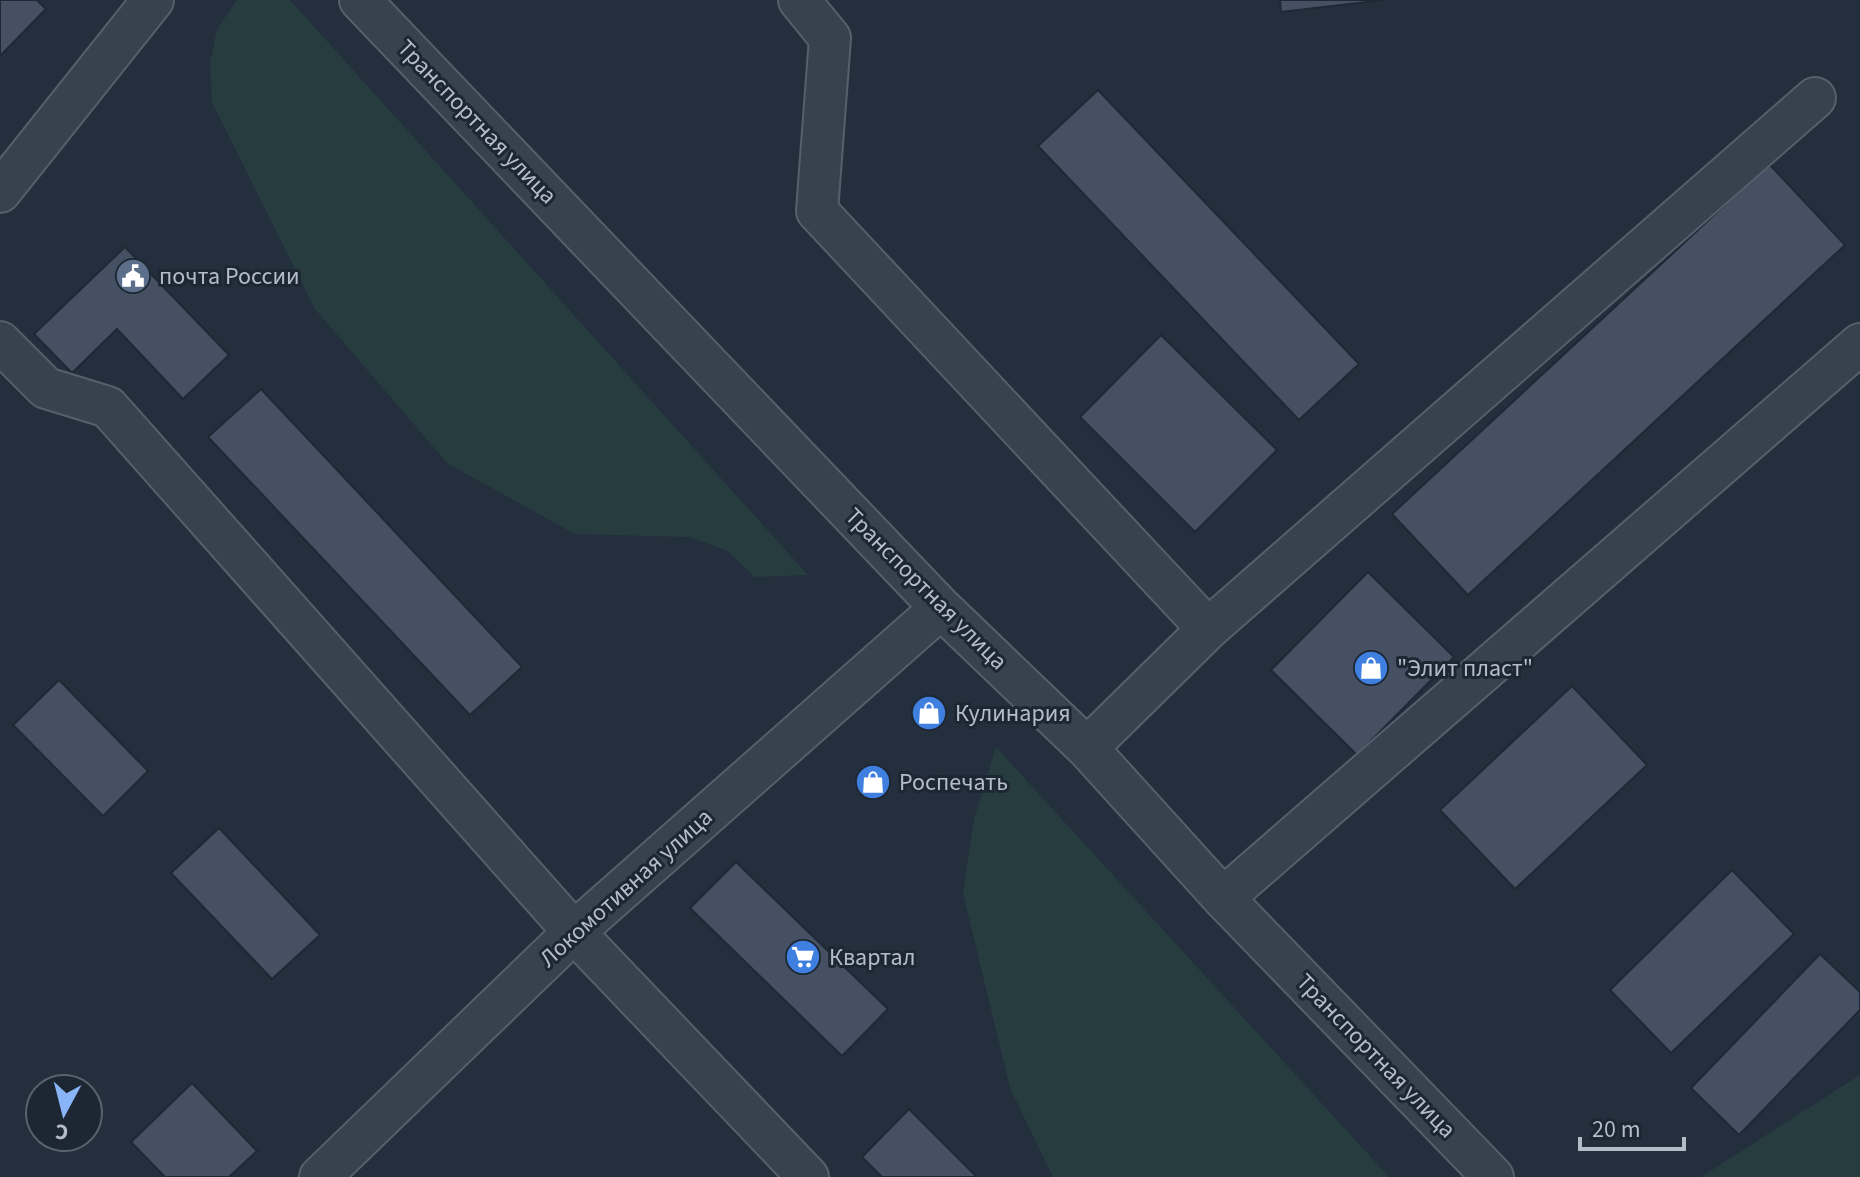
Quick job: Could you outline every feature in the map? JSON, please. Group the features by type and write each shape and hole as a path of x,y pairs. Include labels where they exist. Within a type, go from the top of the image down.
{"street":[{"path":"0,192 153,0"},
{"name":"Транспортная улица","path":"360,0 941,608 1087,748 1223,898 1493,1177"},
{"path":"799,0 830,38 817,211 1208,629"},
{"path":"1087,748 1208,629 1815,98"},
{"path":"0,342 46,388 108,407 574,932 808,1177"},
{"path":"1223,898 1860,344"},
{"name":"Локомотивная улица","path":"320,1177 574,932 941,608"}],"green space":[{"path":"237,0 290,0 808,575 755,577 726,550 689,537 575,534 447,463 315,309 212,102 210,63 217,29"},
{"path":"996,747 1389,1177 1053,1177 1010,1088 963,893 974,819"},
{"path":"1860,1075 1860,1177 1701,1177"}],"building":[{"path":"0,0 37,0 46,9 0,56"},
{"path":"1280,0 1384,0 1281,12"},
{"path":"1098,90 1359,364 1299,420 1038,146"},
{"path":"1769,164 1845,245 1468,595 1392,514"},
{"path":"125,247 229,355 183,399 117,329 72,373 34,334"},
{"path":"1161,335 1277,450 1195,532 1080,417"},
{"path":"261,389 522,667 470,715 208,437"},
{"path":"1368,572 1454,657 1357,755 1271,670"},
{"path":"59,680 148,771 103,816 13,725"},
{"path":"1572,686 1647,765 1515,889 1440,810"},
{"path":"219,828 320,935 272,979 171,873"},
{"path":"736,862 888,1009 842,1056 690,908"},
{"path":"1732,870 1794,934 1671,1053 1610,990"},
{"path":"1820,954 1860,992 1860,1010 1739,1135 1691,1088"},
{"path":"192,1083 257,1151 229,1177 165,1177 131,1142"},
{"path":"909,1109 977,1177 882,1177 862,1157"}],"place":[{"name":"почта России","path":"133,276"},
{"name":"\"Элит пласт\"","path":"1371,668"},
{"name":"Кулинария","path":"929,713"},
{"name":"Роспечать","path":"873,782"},
{"name":"Квартал","path":"803,957"}]}
